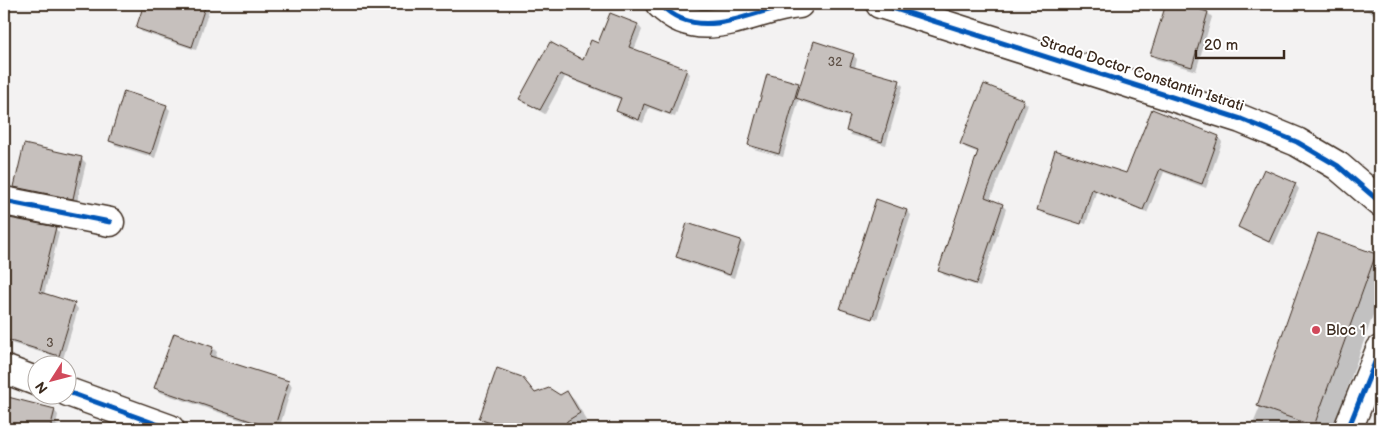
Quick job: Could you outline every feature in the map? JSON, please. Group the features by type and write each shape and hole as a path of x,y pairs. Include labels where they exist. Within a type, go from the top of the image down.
{"street":[{"path":"660,4 670,14 697,24 728,22 798,4"},
{"name":"Strada Doctor Constantin Istrati","path":"880,4 1241,118 1297,142 1338,166 1380,202"},
{"path":"4,201 110,222"},
{"path":"1348,429 1380,350"},
{"path":"4,369 28,378"},
{"path":"78,396 170,429"}],"building":[{"path":"144,4 206,4 192,47 136,28"},
{"path":"1166,4 1181,4 1208,12 1192,67 1150,55"},
{"path":"610,13 638,24 629,47 687,69 670,114 644,104 639,120 616,111 621,98 560,74 540,110 519,99 550,42 583,60 591,40 598,43"},
{"path":"814,41 854,54 850,66 900,80 882,142 846,131 850,116 796,98"},
{"path":"767,74 799,83 779,154 748,145"},
{"path":"984,84 1024,100 985,197 1003,204 976,284 938,271 978,151 960,144"},
{"path":"124,91 167,105 151,154 109,141"},
{"path":"1152,109 1219,136 1202,184 1160,169 1143,210 1092,189 1081,224 1037,210 1055,150 1126,173"},
{"path":"24,144 82,157 73,199 14,187"},
{"path":"1264,169 1296,183 1269,242 1238,227"},
{"path":"876,199 907,210 872,319 840,309"},
{"path":"4,217 56,227 40,292 75,303 59,356 4,339"},
{"path":"687,223 741,240 730,275 676,257"},
{"name":"Bloc 1","path":"1318,233 1376,254 1314,426 1257,406"},
{"path":"174,333 213,347 210,356 289,381 274,429 154,388"},
{"path":"497,368 522,377 535,393 549,388 560,395 567,391 580,413 567,421 564,429 508,429 479,419"},
{"path":"4,396 28,402 28,406 43,406 55,409 50,429 4,429"}],"cycle path":[{"path":"660,4 676,16 692,22 710,24 799,4"},
{"path":"880,4 1241,119 1297,142 1338,166 1380,202"},
{"path":"4,201 110,222"},
{"path":"1348,429 1380,350"},
{"path":"78,396 170,429"}],"place":[{"name":"Bloc 1","path":"1316,330"}]}
